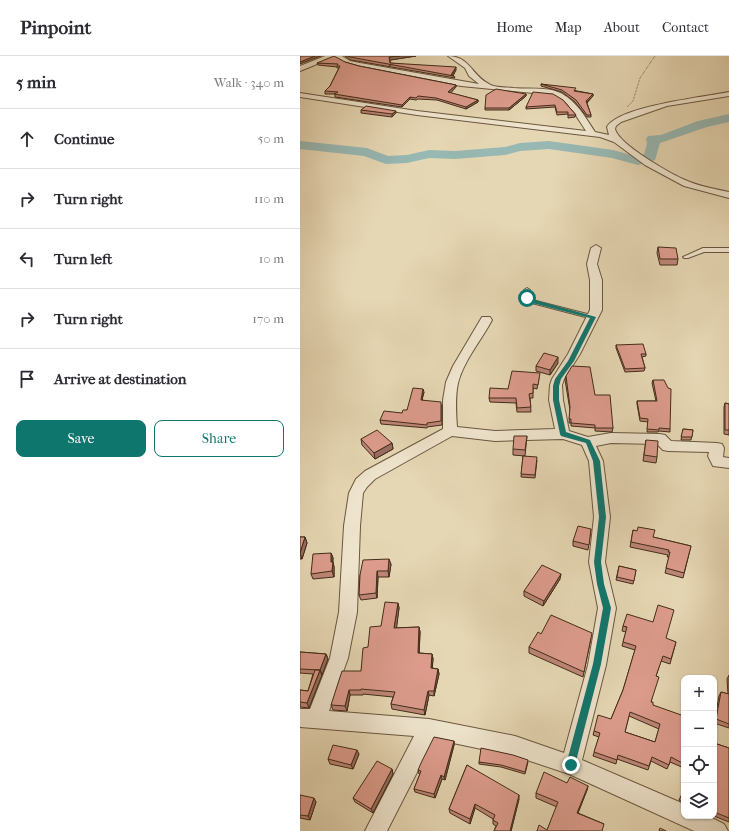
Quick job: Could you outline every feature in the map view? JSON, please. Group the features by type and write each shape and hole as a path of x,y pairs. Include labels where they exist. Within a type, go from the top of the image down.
{"street":[{"path":"300,69 331,56"},
{"path":"337,56 348,62 360,65 461,84 524,91 545,91 558,94 575,108 592,133"},
{"path":"451,56 468,67 472,74 486,86"},
{"path":"729,94 666,104 637,112 613,123 611,132 617,140 644,160 687,184 729,195"},
{"path":"300,96 402,111 592,133 617,140"},
{"path":"563,434 556,400 556,386 558,379 571,361 593,317 597,305 595,273 592,264 596,248"},
{"path":"450,431 453,380 466,352 486,320"},
{"path":"717,831 688,820 571,765 515,746 429,728 308,719 339,658 345,627 352,573 352,526 356,493 361,483 384,466 450,431 495,436 563,434 588,442 611,438 660,439 668,446 717,448 714,456 718,462 729,463"},
{"path":"571,765 597,664 607,608 597,562 602,517 596,461 588,442"},
{"path":"376,831 429,728"}],"lane":[{"path":"686,257 703,250 729,250"},
{"path":"528,290 526,295 530,301 593,317"}],"path":[{"path":"613,123 616,117 633,101 640,78 655,56"}],"building":[{"path":"300,56 315,56 300,62"},
{"path":"334,56 345,62 359,66 456,85 448,92 478,100 466,107 436,98 418,96 416,98 410,97 402,105 334,94 338,92 325,91 330,86 340,66 337,66 338,64 317,63"},
{"path":"348,56 400,56 389,57 390,63 456,67 451,75 454,76"},
{"path":"541,84 576,88 574,91 593,94 586,101 591,115 587,115 576,100 562,90"},
{"path":"496,89 526,94 509,108 485,108 486,95"},
{"path":"533,92 553,94 563,100 576,115 568,115 568,112 557,112 555,105 526,107"},
{"path":"366,106 396,111 392,114 361,110"},
{"path":"658,247 676,248 678,259 660,259"},
{"path":"643,344 646,354 641,354 645,368 625,369 616,345"},
{"path":"544,353 558,357 550,370 536,366"},
{"path":"572,366 590,367 595,395 610,395 613,428 595,428 595,425 571,423 571,419 569,419 570,407 566,376"},
{"path":"512,371 540,373 538,385 533,384 533,393 529,394 531,407 517,408 516,398 489,398 490,388 508,389"},
{"path":"653,380 664,380 668,388 671,389 670,429 647,429 648,419 640,418 637,401 657,401"},
{"path":"413,388 423,389 421,400 441,402 441,421 427,423 427,425 380,420 384,411 402,413 403,410 407,410"},
{"path":"725,403 729,404 729,430 725,430"},
{"path":"683,429 693,430 692,437 681,437"},
{"path":"377,430 392,443 374,453 361,439"},
{"path":"514,436 527,436 525,450 513,449"},
{"path":"646,440 658,441 657,457 644,455"},
{"path":"523,456 537,457 535,475 521,474"},
{"path":"578,526 591,529 589,545 573,541"},
{"path":"638,527 655,530 653,537 691,546 684,573 666,568 670,552 668,552 669,550 631,542 633,530 637,531"},
{"path":"300,537 305,537 300,553"},
{"path":"331,553 331,562 333,562 332,571 311,574 313,554"},
{"path":"389,559 388,571 377,571 376,593 359,595 360,575 363,560"},
{"path":"542,565 561,574 544,601 524,591"},
{"path":"619,566 636,570 634,581 617,577"},
{"path":"385,602 398,603 394,628 419,627 418,653 432,654 431,668 438,669 434,691 428,691 424,710 391,704 395,692 361,689 349,690 345,706 331,705 342,671 361,671 363,648 368,647 370,627 381,626"},
{"path":"658,605 674,610 666,638 676,642 671,659 663,656 656,676 659,677 651,702 653,702 653,705 681,715 681,762 671,757 669,765 652,757 649,766 618,755 617,760 594,752 600,733 594,731 598,715 611,719 623,690 636,646 623,642 627,627 623,626 627,614 653,622","holes":["630,712 660,724 655,742 625,732"]},
{"path":"551,615 592,633 584,672 529,647 538,632 541,634"},
{"path":"300,652 326,654 320,670 300,669"},
{"path":"315,670 320,670 307,703 300,702 300,690 308,691"},
{"path":"721,692 729,694 729,724 717,719"},
{"path":"434,737 454,741 444,777 441,775 434,794 414,789 421,771 418,770"},
{"path":"717,744 729,748 729,818 717,813"},
{"path":"333,745 357,750 351,765 328,759"},
{"path":"481,748 528,760 525,772 501,765 479,762"},
{"path":"377,761 392,769 371,809 353,798"},
{"path":"467,765 519,795 510,831 494,831 498,823 493,820 495,815 475,804 470,819 449,809"},
{"path":"544,772 567,783 570,777 588,786 577,813 604,824 602,831 537,831 539,825 547,830 558,802 536,793"},
{"path":"300,795 314,798 308,816 300,815"},
{"path":"660,828 666,831 659,831"}],"waterway":[{"path":"300,145 367,152 386,160 407,159 429,154 455,155 505,151 520,147 549,145 613,154 638,161 650,157 654,144 653,139 662,139 703,124 729,118"}],"route":[{"path":"527,298 530,301 593,317 571,361 558,379 556,386 556,400 563,434 588,442 596,461 602,517 600,549 597,562 607,608 597,664 571,765"}]}
